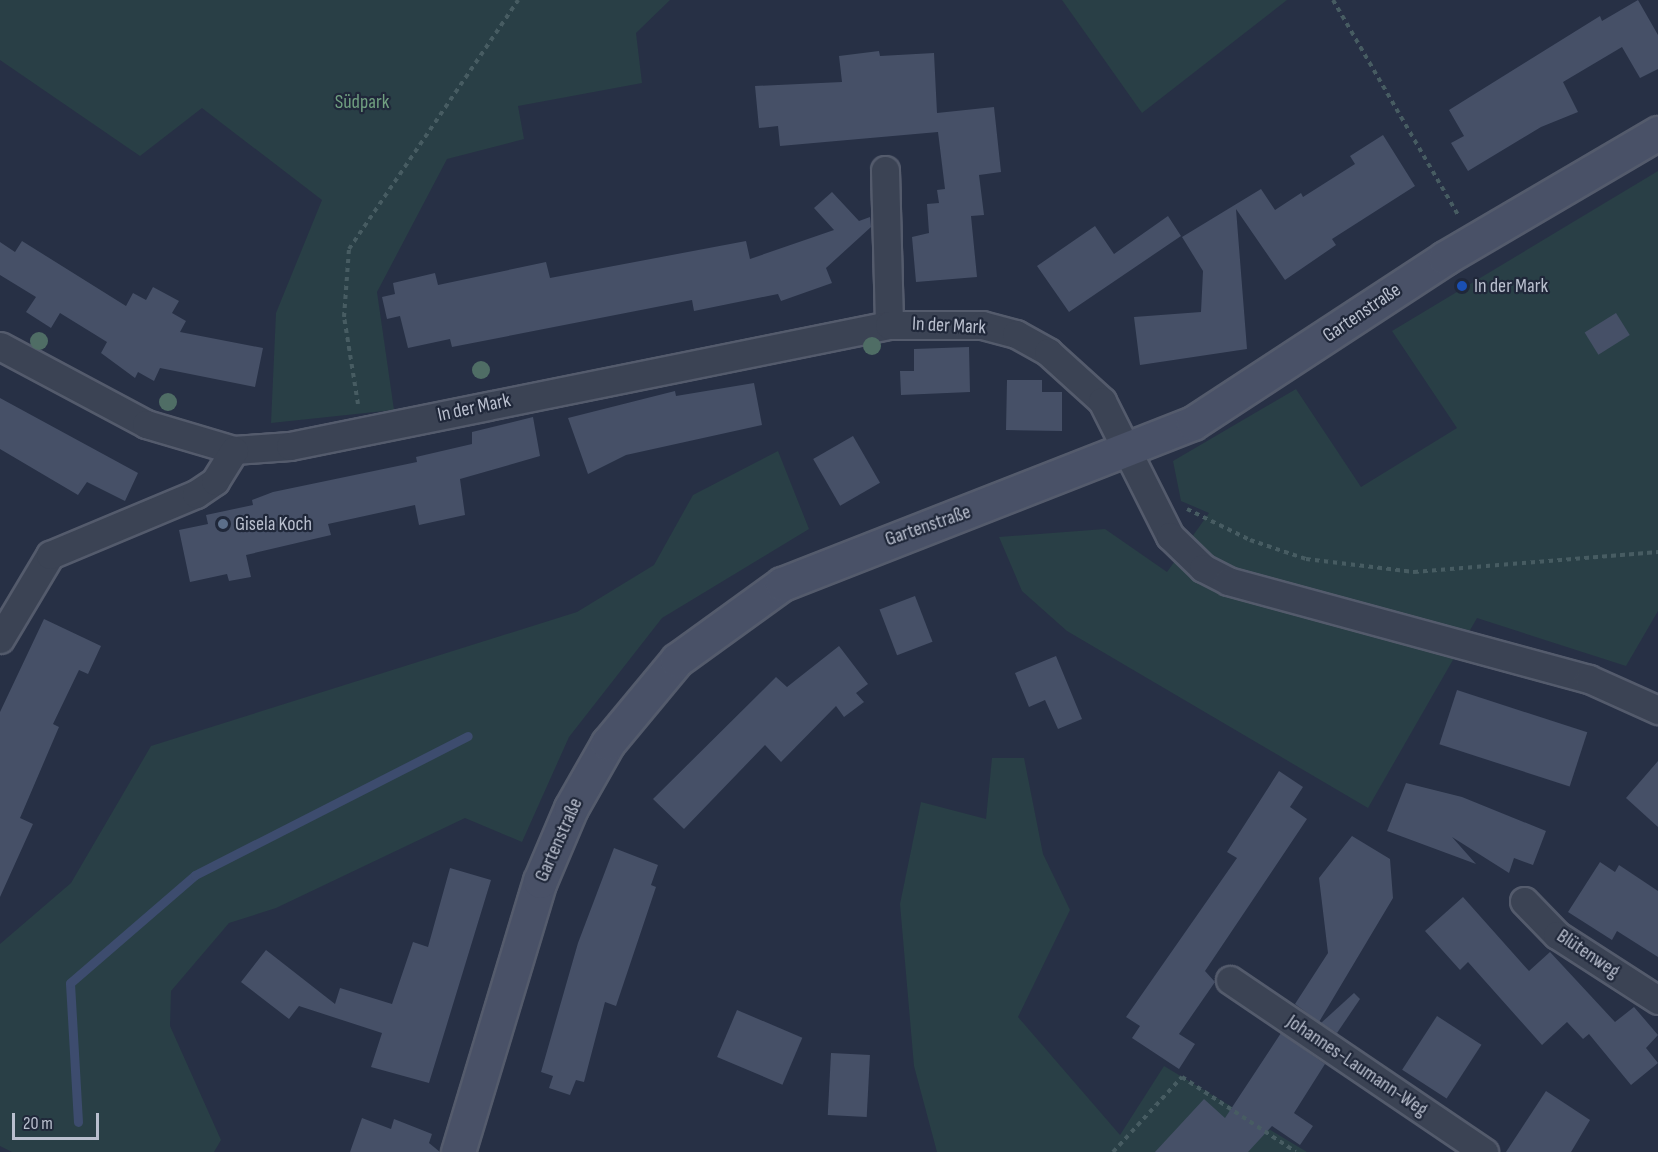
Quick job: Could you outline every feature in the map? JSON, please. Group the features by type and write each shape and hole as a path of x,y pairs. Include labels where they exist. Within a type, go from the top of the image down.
{"street":[{"name":"Gartenstraße","path":"458,1152 540,881 571,808 608,743 677,660 782,584 1129,452 1244,394 1473,240 1658,133"},
{"name":"In der Mark","path":"885,170 889,325"},
{"name":"In der Mark","path":"0,346 146,423 234,450 290,446 889,325 950,323 1016,334 1079,377 1113,416 1151,500 1183,551 1228,581 1589,679 1658,710"},
{"path":"0,639 50,555 196,494 215,481 234,450"},
{"name":"Blütenweg","path":"1524,901 1557,935 1658,1000"},
{"name":"Johannes-Laumann-Weg","path":"1230,980 1484,1152"}],"path":[{"path":"356,386 344,317 349,249 518,0"},
{"path":"1333,0 1473,240"},
{"path":"1151,500 1198,512 1250,540 1306,559 1414,572 1658,552"},
{"path":"1113,1152 1182,1077 1288,1150 1296,1152"}],"green space":[{"name":"Südpark","path":"0,0 670,0 636,33 642,83 518,106 524,139 447,159 377,292 394,410 271,423 276,313 322,200 202,108 140,156 0,60"},
{"path":"1062,0 1287,0 1142,113"},
{"path":"1658,171 1658,611 1626,666 1477,618 1368,808 1067,631 1022,591 999,537 1105,529 1167,572 1209,513 1181,501 1173,461 1296,389 1361,487 1457,428 1392,331"},
{"path":"778,451 809,529 662,618 569,737 522,842 465,818 276,908 229,923 171,991 170,1026 221,1140 214,1152 12,1152 0,1146 0,944 71,883 151,746 577,612 654,565 693,495"},
{"path":"992,758 1024,758 1043,854 1070,910 1018,1017 1120,1135 1164,1066 1307,1152 937,1152 914,1066 900,904 921,802 986,819"}],"building":[{"path":"1638,0 1658,35 1658,69 1640,78 1622,47 1563,82 1578,112 1541,127 1468,171 1451,143 1464,136 1449,110 1600,16 1602,21"},
{"path":"879,51 880,56 934,53 937,113 994,107 1001,172 979,175 984,215 971,216 977,277 916,282 912,237 929,233 927,204 939,203 937,190 945,189 938,132 780,146 778,126 759,128 755,86 842,82 839,56"},
{"path":"1383,135 1415,186 1332,239 1336,245 1285,280 1236,209 1247,349 1140,365 1134,317 1201,312 1203,271 1182,237 1261,189 1275,210 1301,193 1303,197 1355,164 1350,156"},
{"path":"832,192 859,221 870,217 871,227 826,268 832,283 781,301 778,294 694,311 692,300 452,347 450,339 408,348 400,316 387,319 382,297 395,294 393,283 435,273 438,285 546,262 550,278 746,241 750,259 834,230 814,208"},
{"path":"1168,216 1181,236 1069,312 1037,266 1095,226 1114,254"},
{"path":"22,241 126,306 133,293 146,300 153,287 179,301 172,313 186,321 180,332 263,348 255,387 160,368 154,381 138,372 135,378 101,353 107,342 60,313 51,328 26,312 36,297 0,275 0,242 15,252"},
{"path":"1616,313 1630,335 1598,355 1585,333"},
{"path":"969,347 970,392 901,395 900,371 914,371 914,349"},
{"path":"1007,380 1042,380 1042,392 1062,392 1062,431 1006,430"},
{"path":"754,383 762,425 626,455 588,474 568,418 675,391 676,396"},
{"path":"0,398 138,473 125,501 87,482 78,495 0,449"},
{"path":"533,417 540,456 460,479 465,515 419,525 415,505 328,524 331,535 246,555 251,577 229,581 227,574 190,582 179,530 208,524 206,515 253,505 252,500 273,492 417,462 416,457 472,444 472,432"},
{"path":"853,436 880,483 840,506 813,459"},
{"path":"915,596 933,642 897,655 880,610"},
{"path":"44,619 101,646 88,674 79,670 53,724 59,727 20,818 33,824 0,897 0,712"},
{"path":"839,646 868,684 856,693 864,702 844,717 836,706 781,762 765,745 684,829 653,799 776,677 787,687"},
{"path":"1056,656 1082,719 1058,729 1045,700 1029,707 1015,673"},
{"path":"1457,690 1587,732 1570,787 1439,744"},
{"path":"1658,761 1658,827 1626,798"},
{"path":"1279,771 1303,787 1290,807 1307,819 1205,971 1215,982 1179,1034 1195,1044 1179,1069 1132,1038 1140,1026 1126,1017 1237,858 1227,852"},
{"path":"1406,783 1462,797 1546,831 1533,865 1514,858 1509,873 1452,837 1476,864 1387,831"},
{"path":"1352,836 1390,859 1393,898 1319,1022 1295,1004 1328,953 1319,878"},
{"path":"614,848 658,865 651,885 656,887 616,1006 605,1002 584,1082 576,1080 570,1095 549,1088 553,1076 541,1072 578,943"},
{"path":"1600,862 1615,872 1619,865 1658,891 1658,957 1617,931 1612,940 1568,912"},
{"path":"450,868 491,880 429,1083 371,1067 382,1033 299,1006 289,1019 241,982 266,950 335,1004 340,988 392,1004 413,942 428,947"},
{"path":"1463,897 1529,971 1550,952 1615,1022 1634,1007 1658,1035 1646,1048 1658,1063 1631,1085 1589,1034 1583,1039 1567,1022 1542,1045 1468,962 1460,970 1425,931"},
{"path":"1354,993 1360,999 1337,1033 1321,1023"},
{"path":"737,1010 802,1038 782,1085 717,1057"},
{"path":"1437,1016 1481,1045 1447,1099 1402,1070"},
{"path":"1281,1033 1325,1064 1294,1113 1313,1126 1300,1145 1272,1126 1248,1152 1155,1152 1204,1099 1225,1118"},
{"path":"831,1053 870,1055 867,1117 828,1115"},
{"path":"1546,1091 1590,1120 1571,1152 1506,1152"},
{"path":"362,1118 391,1129 394,1119 432,1134 429,1143 440,1152 350,1152"}],"waterway":[{"path":"78,1122 70,983 195,875 468,736"}],"place":[{"name":"In der Mark","path":"1462,286"},
{"name":"Gisela Koch","path":"223,524"}]}
